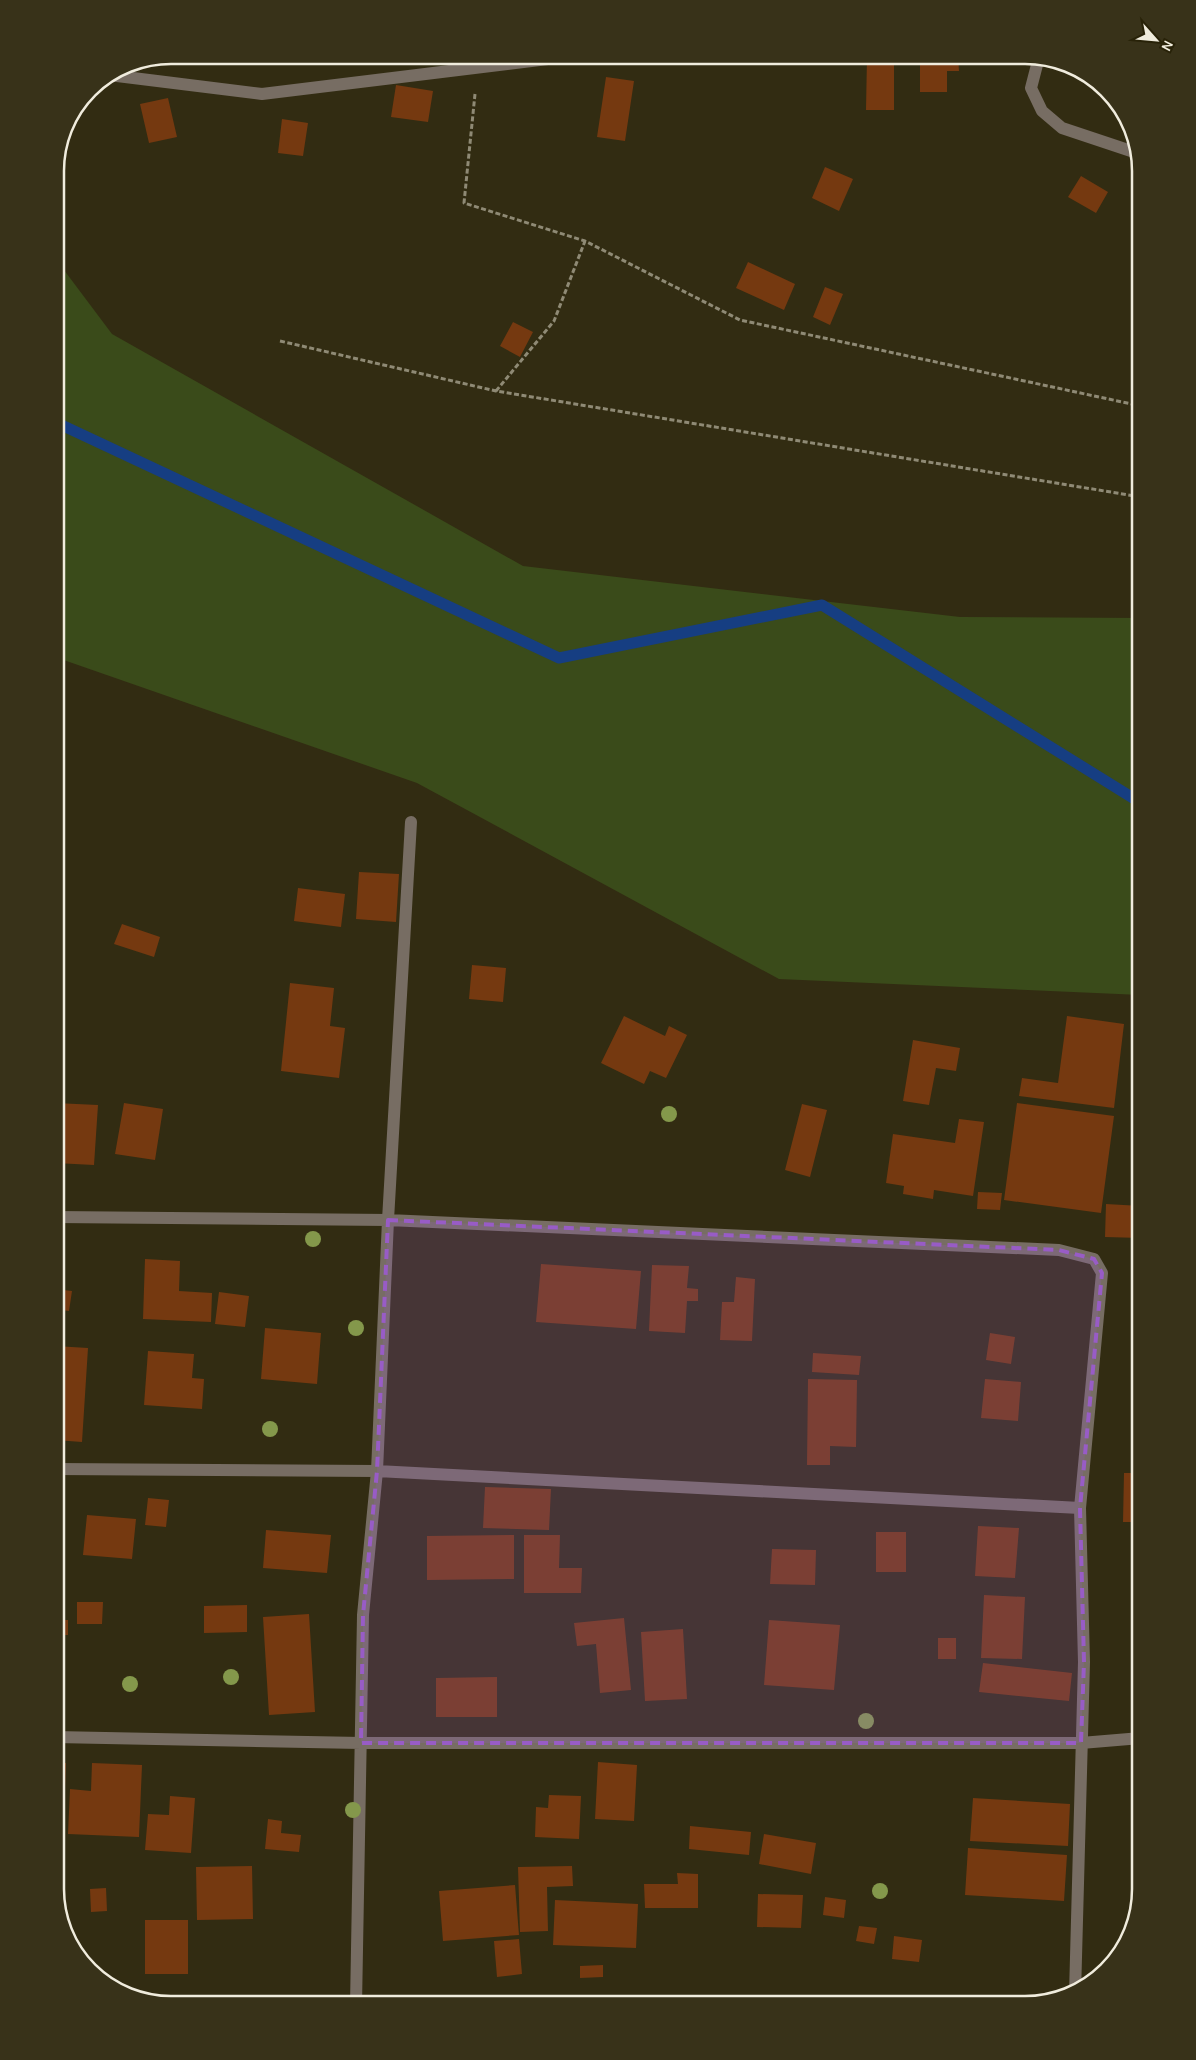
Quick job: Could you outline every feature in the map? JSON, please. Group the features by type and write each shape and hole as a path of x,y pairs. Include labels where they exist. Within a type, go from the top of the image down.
{"street":[{"path":"121,76 262,94 509,64"},
{"path":"1037,65 1032,88 1042,111 1062,128 1130,151"},
{"path":"356,1996 363,1615 377,1471 388,1220 411,822"},
{"path":"64,1217 388,1220 1059,1250 1094,1259 1102,1273 1080,1508 1084,1662 1075,1984"},
{"path":"64,1468 377,1471 1080,1508"},
{"path":"64,1737 361,1743 1081,1743 1132,1739"}],"path":[{"path":"477,68 464,202 585,241 740,320 1132,404"},
{"path":"496,391 554,321 585,241"},
{"path":"280,341 496,391 1132,496"}],"highlighted area":[{"path":"388,1220 1059,1250 1094,1259 1102,1273 1080,1508 1084,1662 1081,1743 361,1743 363,1615 377,1471"}],"green space":[{"path":"64,270 112,334 523,566 960,617 1132,618 1132,995 779,979 417,783 64,660"}],"building":[{"path":"867,64 894,64 894,110 866,110"},
{"path":"920,64 959,64 959,71 947,71 947,92 920,92"},
{"path":"606,77 634,81 625,141 597,137"},
{"path":"396,85 433,91 428,122 391,117"},
{"path":"168,98 177,137 149,143 140,104"},
{"path":"282,119 308,123 303,156 278,153"},
{"path":"825,167 853,179 839,211 812,198"},
{"path":"1081,176 1108,192 1096,213 1068,197"},
{"path":"748,262 795,284 784,310 736,288"},
{"path":"825,287 843,294 830,325 813,317"},
{"path":"513,322 533,332 520,357 500,346"},
{"path":"359,872 399,874 396,922 356,919"},
{"path":"298,888 345,894 341,927 294,921"},
{"path":"122,924 160,937 154,957 114,944"},
{"path":"472,965 506,968 503,1002 469,999"},
{"path":"290,983 334,988 330,1026 345,1028 339,1078 281,1071"},
{"path":"624,1016 665,1036 669,1026 687,1035 666,1078 650,1071 644,1084 601,1063"},
{"path":"1067,1016 1124,1024 1114,1108 1019,1096 1022,1078 1058,1083"},
{"path":"913,1040 960,1048 956,1071 936,1068 929,1105 903,1101"},
{"path":"64,1103 98,1105 94,1165 64,1163"},
{"path":"124,1103 163,1109 155,1160 115,1154"},
{"path":"1017,1103 1114,1116 1101,1213 1004,1200"},
{"path":"802,1104 827,1110 810,1177 785,1170"},
{"path":"959,1119 984,1122 973,1196 934,1190 933,1199 903,1194 904,1186 886,1183 893,1134 955,1143"},
{"path":"978,1192 1002,1193 1000,1210 977,1209"},
{"path":"1106,1204 1132,1205 1132,1238 1105,1237"},
{"path":"145,1259 180,1261 179,1291 212,1293 211,1322 143,1319"},
{"path":"541,1264 641,1271 636,1329 536,1322"},
{"path":"652,1265 689,1266 687,1288 698,1289 698,1301 687,1301 685,1333 649,1331"},
{"path":"736,1277 755,1279 752,1341 720,1340 722,1302 734,1302"},
{"path":"64,1290 72,1291 69,1311 64,1310"},
{"path":"219,1292 249,1296 245,1327 215,1324"},
{"path":"265,1328 321,1333 317,1384 261,1379"},
{"path":"990,1333 1015,1337 1011,1364 986,1360"},
{"path":"64,1347 88,1348 82,1442 64,1441"},
{"path":"148,1351 194,1354 192,1378 204,1379 202,1409 144,1405"},
{"path":"813,1353 861,1356 859,1375 812,1372"},
{"path":"808,1379 857,1380 856,1447 830,1446 830,1465 807,1465"},
{"path":"985,1379 1021,1382 1018,1421 981,1418"},
{"path":"1124,1473 1132,1473 1132,1522 1123,1522"},
{"path":"485,1487 551,1489 549,1530 483,1528"},
{"path":"148,1498 169,1500 166,1527 145,1525"},
{"path":"87,1515 136,1519 132,1559 83,1555"},
{"path":"978,1526 1019,1528 1015,1578 975,1576"},
{"path":"266,1530 331,1535 327,1573 263,1568"},
{"path":"876,1532 906,1532 906,1572 876,1572"},
{"path":"514,1535 514,1579 427,1580 427,1536"},
{"path":"524,1535 560,1535 559,1568 582,1568 581,1593 524,1593"},
{"path":"772,1549 816,1550 815,1585 770,1584"},
{"path":"984,1595 1025,1597 1022,1659 981,1658"},
{"path":"77,1602 103,1602 102,1624 77,1624"},
{"path":"247,1605 247,1632 204,1633 204,1606"},
{"path":"309,1614 315,1712 269,1715 263,1617"},
{"path":"624,1618 631,1690 600,1693 596,1644 577,1646 574,1623"},
{"path":"64,1620 68,1620 68,1635 64,1635"},
{"path":"769,1620 840,1625 834,1690 764,1685"},
{"path":"683,1629 687,1699 645,1701 641,1632"},
{"path":"938,1638 956,1638 956,1659 938,1659"},
{"path":"983,1663 1072,1673 1069,1701 979,1692"},
{"path":"497,1677 497,1717 436,1717 436,1678"},
{"path":"598,1762 637,1765 634,1821 595,1819"},
{"path":"64,1763 66,1763 64,1812"},
{"path":"92,1763 142,1765 139,1837 68,1834 70,1789 91,1791"},
{"path":"549,1795 581,1796 579,1839 535,1837 536,1807 548,1808"},
{"path":"170,1796 195,1798 191,1853 145,1850 148,1814 169,1815"},
{"path":"973,1798 1070,1804 1068,1846 970,1841"},
{"path":"268,1819 282,1821 281,1833 301,1835 299,1852 265,1849"},
{"path":"690,1826 751,1832 749,1855 689,1849"},
{"path":"764,1834 816,1843 811,1874 759,1864"},
{"path":"968,1848 1067,1855 1064,1901 965,1895"},
{"path":"252,1866 253,1919 197,1920 196,1867"},
{"path":"572,1866 573,1886 547,1887 548,1931 520,1932 518,1867"},
{"path":"677,1873 698,1874 698,1908 645,1908 644,1884 678,1884"},
{"path":"64,1882 65,1882 65,1903"},
{"path":"515,1885 519,1935 443,1941 439,1891"},
{"path":"106,1888 107,1911 91,1912 90,1889"},
{"path":"758,1894 803,1895 801,1928 757,1927"},
{"path":"825,1897 846,1900 844,1918 823,1915"},
{"path":"555,1900 638,1904 636,1948 553,1945"},
{"path":"145,1920 188,1920 188,1974 145,1974"},
{"path":"859,1926 877,1928 874,1944 856,1941"},
{"path":"894,1936 922,1940 919,1962 892,1959"},
{"path":"519,1939 522,1974 497,1977 494,1941"},
{"path":"603,1965 603,1977 580,1978 580,1966"}],"waterway":[{"path":"64,426 559,658 822,605 1132,797"}]}
